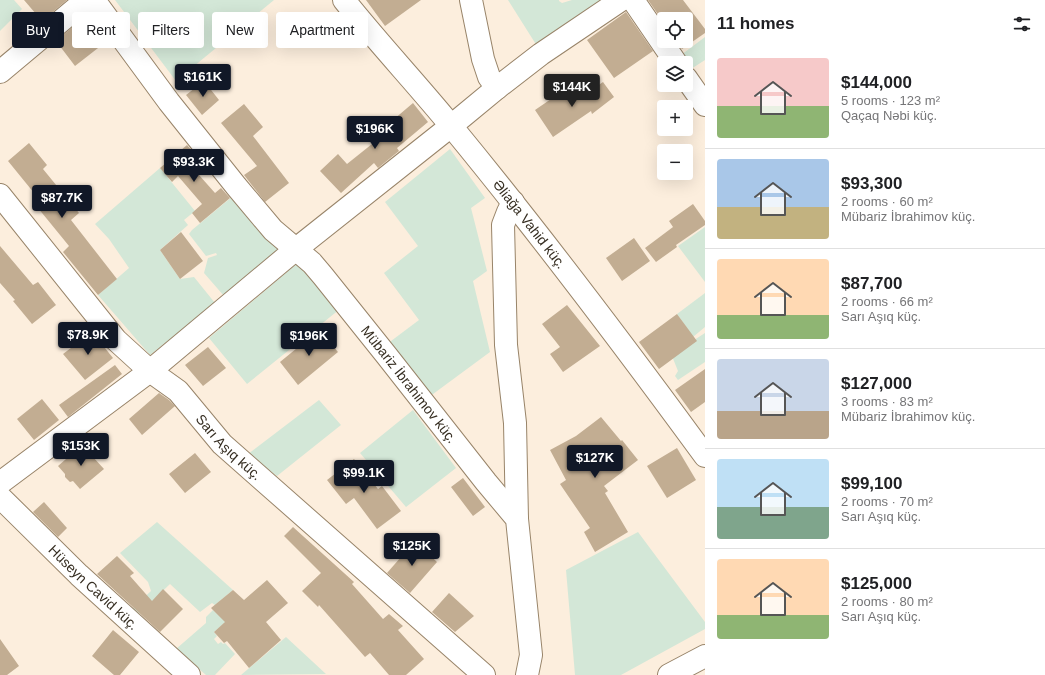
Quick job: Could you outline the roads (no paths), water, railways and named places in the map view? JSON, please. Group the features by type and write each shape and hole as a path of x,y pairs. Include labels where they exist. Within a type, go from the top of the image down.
{"street":[{"path":"0,72 86,0"},
{"name":"Mübariz İbrahimov küç.","path":"94,0 169,102 236,186 273,230 285,242 296,249 312,263 323,276 517,519"},
{"name":"Əliağa Vahid küç.","path":"344,0 451,126 513,202 619,339 705,456"},
{"path":"471,0 483,59 489,77 497,88"},
{"path":"0,483 150,371 296,249 497,88 541,54 621,0"},
{"path":"633,0 671,56"},
{"path":"693,88 705,105"},
{"name":"Sarı Aşıq küç.","path":"0,196 116,340 150,371 178,392 222,444 484,675"},
{"path":"513,202 503,225 506,345 515,423 517,519 531,655 527,675"},
{"name":"Hüseyn Cavid küç.","path":"0,497 79,575 190,675"},
{"path":"669,675 705,656"}]}
